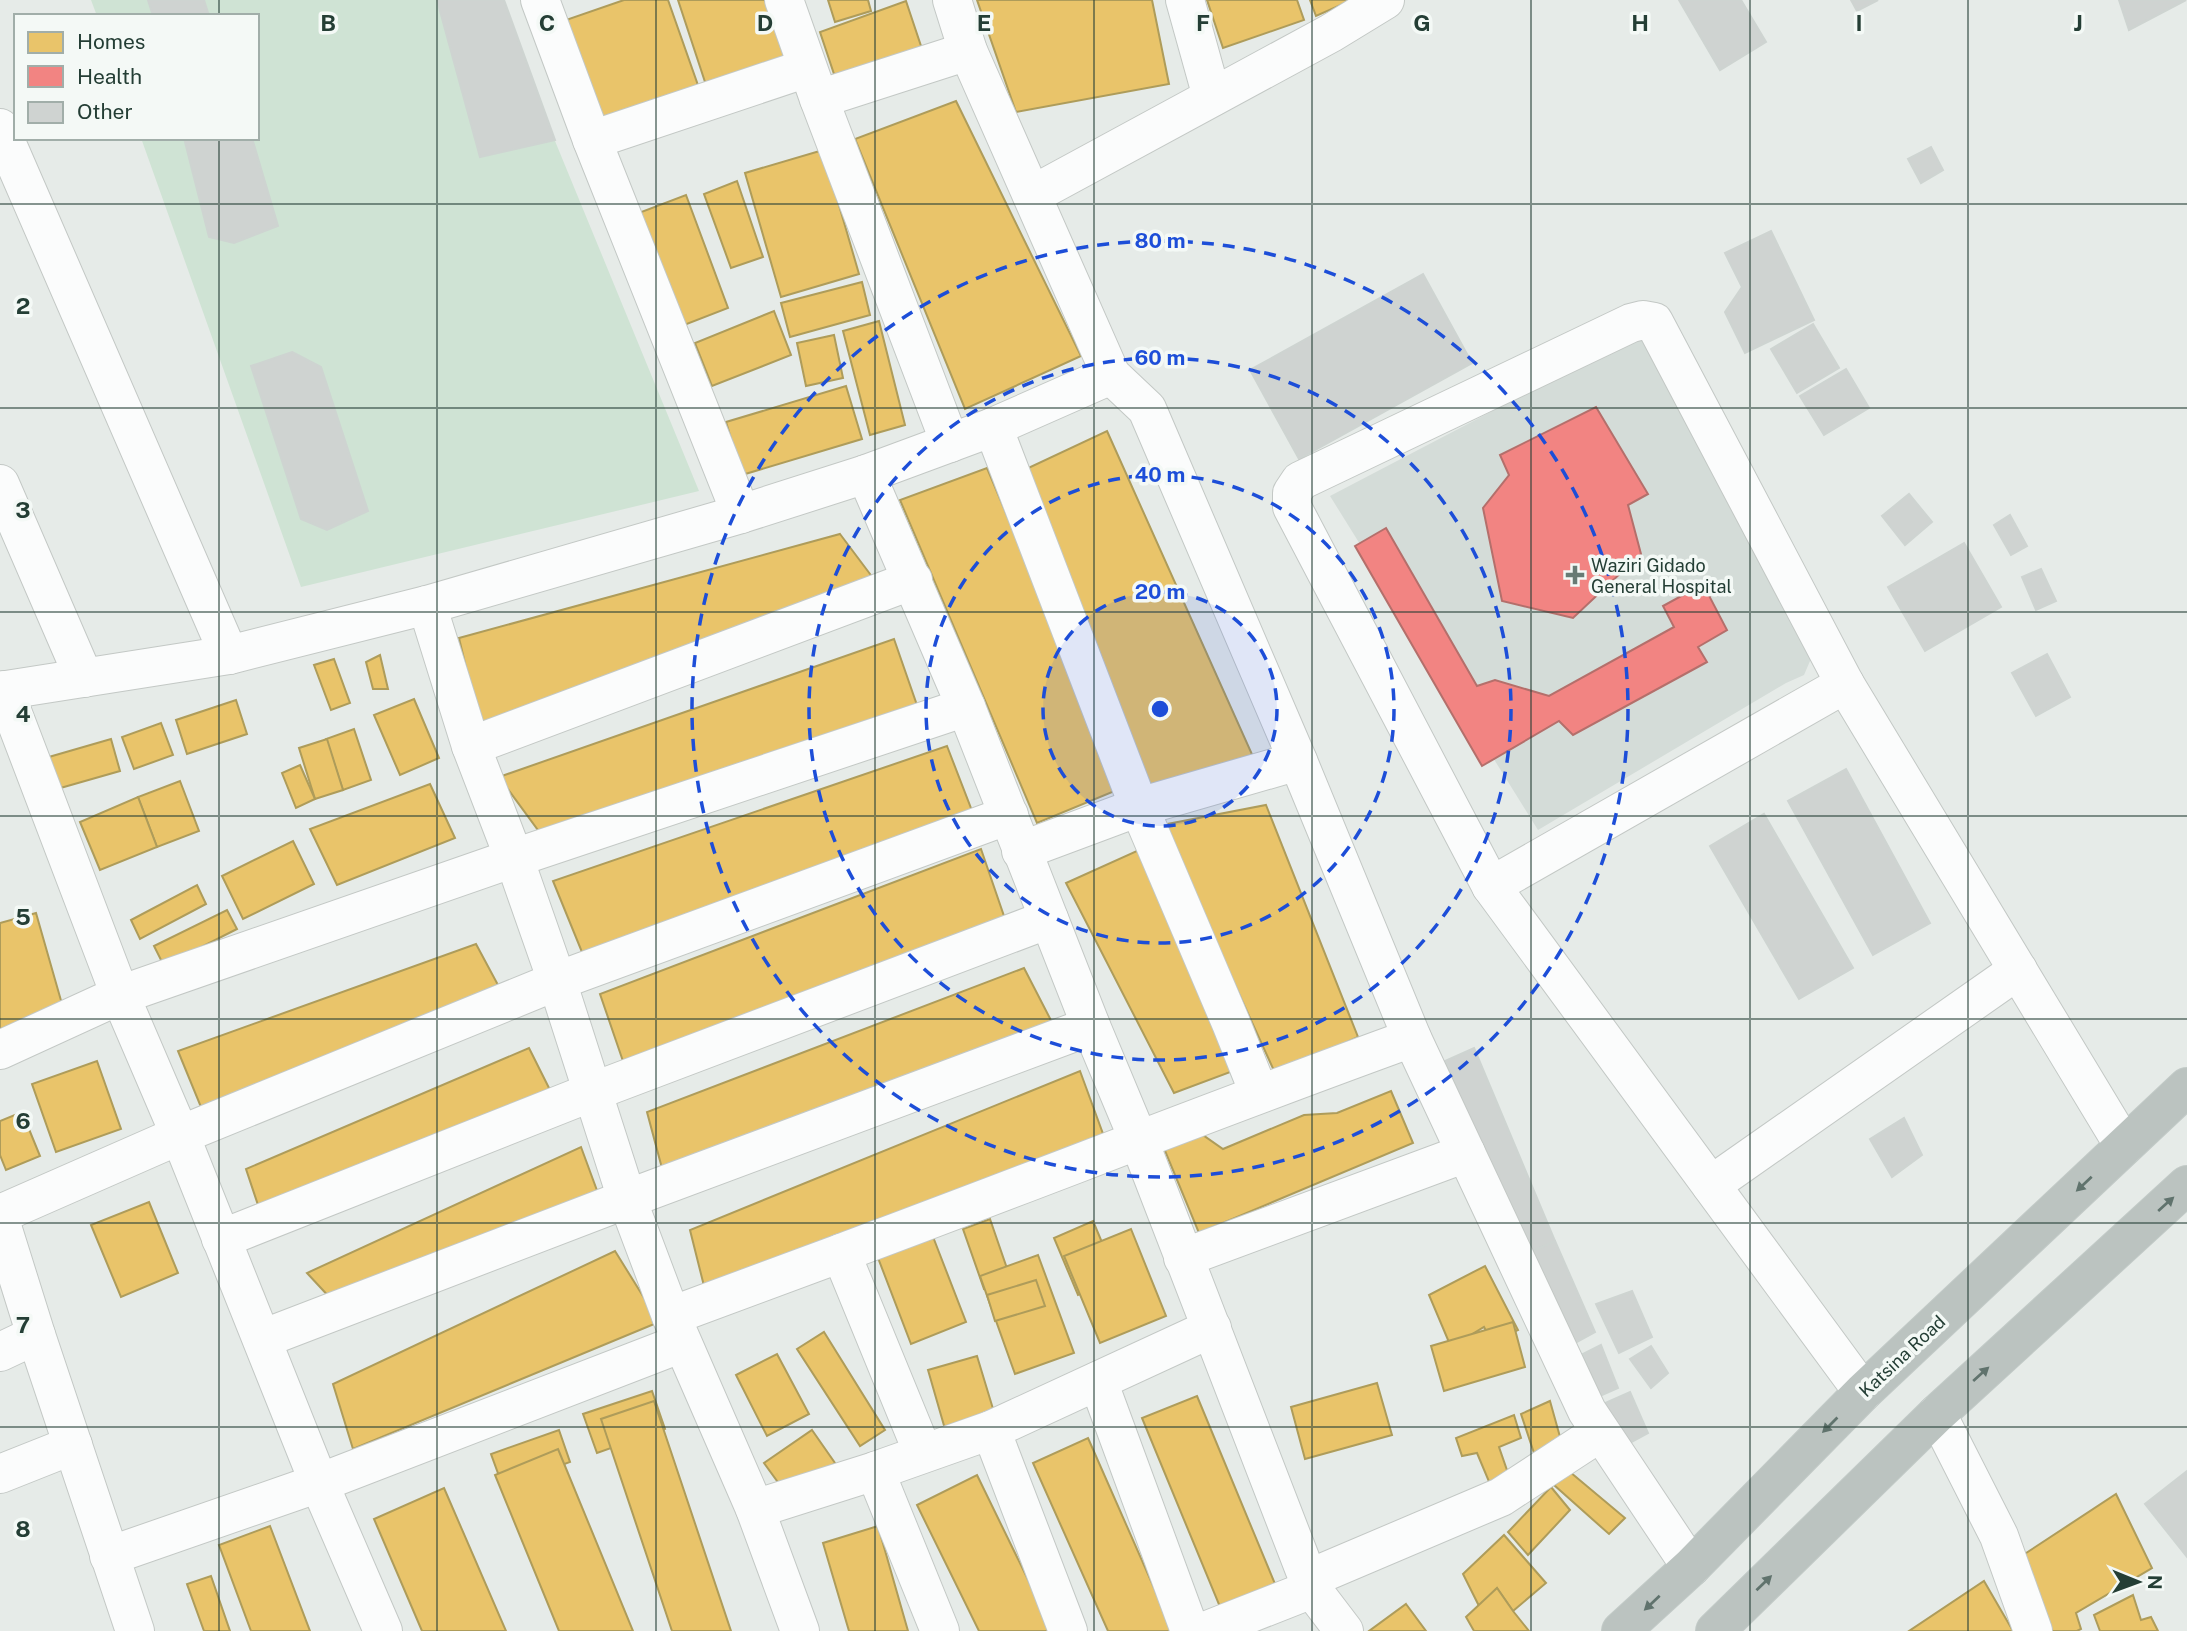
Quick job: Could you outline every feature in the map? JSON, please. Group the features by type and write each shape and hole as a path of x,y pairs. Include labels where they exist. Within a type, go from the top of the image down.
{"highway":[{"name":"Katsina Road","path":"1621,1631 1691,1567 1863,1392 2187,1087"},
{"path":"1720,1629 1937,1414 2187,1185"}],"street":[{"path":"540,0 592,140 741,513"},
{"path":"784,0 950,443"},
{"path":"952,0 968,51 1111,376 1147,409 1298,761 1412,1038 1587,1411 1599,1433 1691,1567"},
{"path":"1185,0 1212,97"},
{"path":"1032,195 1331,33 1385,0"},
{"path":"592,140 813,83 968,51"},
{"path":"0,128 229,656"},
{"path":"1863,1392 1491,886 1292,507 1292,493 1300,481 1631,323 1643,320 1654,322 1845,684 2124,1146"},
{"path":"383,1631 319,1483 121,995 2,691 229,656 427,606 866,474 993,427 1111,376"},
{"path":"993,427 1139,807 1259,1093"},
{"path":"866,474 966,706 1021,851 1139,1141 1310,1584 1344,1631"},
{"path":"0,485 84,678"},
{"path":"471,746 913,580"},
{"path":"427,606 471,746 557,981 627,1199 677,1330 754,1509 800,1631"},
{"path":"1491,886 1845,684"},
{"path":"0,1050 121,995 514,858 966,706"},
{"path":"1021,851 1139,807 1298,761"},
{"path":"0,1213 180,1135 557,981 1009,815"},
{"path":"221,1238 592,1092 1049,919"},
{"path":"1711,1185 2018,970"},
{"path":"262,1339 1091,1026"},
{"path":"109,1556 319,1483 677,1330 841,1253 1259,1093 1412,1038"},
{"path":"1183,1258 1466,1153"},
{"path":"0,1220 135,1631"},
{"path":"841,1253 923,1453"},
{"path":"754,1509 876,1471 991,1430 1212,1328"},
{"path":"0,1352 36,1335"},
{"path":"1098,1381 1190,1631"},
{"path":"1937,1414 1999,1536 2033,1631"},
{"path":"991,1430 1068,1631"},
{"path":"1205,1631 1501,1497 1599,1433"},
{"path":"0,1474 73,1445"},
{"path":"876,1471 940,1631"}],"shaded area":[{"name":"Waziri Gidado General Hospital","path":"1640,334 1813,654 1804,675 1786,683 1538,830 1330,496"}],"green space":[{"path":"91,0 497,0 699,491 301,587 142,140 259,140 259,14 96,14"}],"building: Homes":[{"path":"624,0 668,0 700,91 599,126 563,21"},
{"path":"678,0 765,0 787,64 708,91"},
{"path":"828,0 868,0 871,11 835,22"},
{"path":"977,0 1152,0 1169,84 1016,112"},
{"path":"1207,0 1297,0 1304,20 1223,48"},
{"path":"1310,0 1352,0 1316,16"},
{"path":"906,1 925,58 839,89 820,32"},
{"path":"956,101 1081,356 965,409 855,139"},
{"path":"823,150 859,274 781,297 745,173"},
{"path":"737,181 763,257 731,268 704,194"},
{"path":"686,195 728,308 679,327 636,214"},
{"path":"862,282 870,315 790,337 781,303"},
{"path":"774,311 791,355 712,386 695,343"},
{"path":"879,321 905,425 870,435 843,331"},
{"path":"834,335 843,378 806,386 797,343"},
{"path":"846,386 862,439 742,475 726,422"},
{"path":"1107,431 1259,770 1147,790 1024,470"},
{"path":"987,468 1122,788 1037,823 900,500"},
{"path":"840,534 873,578 480,727 459,638"},
{"path":"894,639 919,711 546,841 499,777"},
{"path":"380,655 388,689 373,689 366,662"},
{"path":"334,659 350,703 331,710 314,665"},
{"path":"414,699 439,758 400,775 374,715"},
{"path":"236,700 247,734 187,754 176,720"},
{"path":"161,723 173,755 134,769 122,737"},
{"path":"354,729 371,780 343,790 326,739"},
{"path":"111,739 120,771 43,793 35,761"},
{"path":"327,739 343,790 315,799 299,748"},
{"path":"947,746 974,816 586,962 553,881"},
{"path":"300,765 315,799 296,808 282,773"},
{"path":"180,781 199,831 157,847 138,797"},
{"path":"430,784 455,838 337,885 310,829"},
{"path":"138,797 157,847 100,870 80,822"},
{"path":"1266,805 1358,1037 1276,1075 1162,825"},
{"path":"293,841 314,884 243,919 222,876"},
{"path":"981,849 1005,919 625,1067 600,994"},
{"path":"1139,850 1233,1071 1174,1093 1066,883"},
{"path":"197,885 206,904 140,939 131,920"},
{"path":"227,910 237,929 164,966 154,946"},
{"path":"36,913 64,1011 0,1029 0,923"},
{"path":"476,944 498,985 203,1112 178,1051"},
{"path":"1024,968 1057,1032 663,1172 647,1112"},
{"path":"529,1048 553,1096 261,1214 246,1169"},
{"path":"97,1061 121,1129 56,1152 32,1084"},
{"path":"1080,1071 1106,1142 708,1302 690,1230"},
{"path":"1391,1091 1413,1143 1199,1233 1163,1146 1197,1131 1223,1149 1304,1115 1337,1113"},
{"path":"22,1112 40,1156 6,1170 0,1155 0,1121"},
{"path":"581,1147 599,1196 333,1301 307,1273"},
{"path":"149,1202 178,1273 121,1297 91,1225"},
{"path":"990,1219 1011,1280 984,1289 963,1229"},
{"path":"1093,1221 1117,1278 1078,1295 1054,1238"},
{"path":"930,1229 966,1322 911,1344 875,1250"},
{"path":"1131,1229 1166,1316 1100,1343 1064,1256"},
{"path":"615,1251 659,1322 353,1449 333,1384"},
{"path":"1038,1255 1074,1353 1015,1374 980,1276"},
{"path":"1485,1266 1518,1330 1492,1342 1484,1327 1451,1347 1429,1295"},
{"path":"1036,1280 1045,1306 995,1321 987,1295"},
{"path":"1513,1322 1525,1367 1444,1391 1431,1346"},
{"path":"824,1332 885,1430 860,1446 797,1349"},
{"path":"777,1354 809,1414 767,1436 736,1375"},
{"path":"977,1356 997,1422 947,1436 928,1370"},
{"path":"1377,1383 1392,1435 1305,1459 1291,1407"},
{"path":"652,1391 665,1429 597,1453 583,1414"},
{"path":"1197,1396 1280,1596 1225,1619 1142,1418"},
{"path":"654,1401 731,1631 672,1631 601,1419"},
{"path":"1550,1401 1562,1444 1536,1459 1521,1414"},
{"path":"1514,1415 1521,1438 1499,1447 1509,1476 1490,1484 1477,1453 1462,1456 1456,1438"},
{"path":"559,1430 570,1462 503,1487 491,1454"},
{"path":"812,1430 835,1463 788,1496 764,1463"},
{"path":"1088,1438 1173,1631 1108,1631 1033,1463"},
{"path":"558,1449 633,1631 559,1631 495,1475"},
{"path":"1570,1472 1625,1518 1609,1534 1554,1485"},
{"path":"977,1475 1053,1631 979,1631 917,1505"},
{"path":"1551,1487 1570,1510 1528,1555 1508,1532"},
{"path":"444,1488 506,1631 422,1631 374,1519"},
{"path":"2116,1494 2152,1568 2076,1613 2081,1629 2033,1631 2017,1559"},
{"path":"270,1526 310,1631 251,1631 219,1545"},
{"path":"878,1526 908,1631 849,1631 823,1543"},
{"path":"1504,1535 1546,1583 1513,1611 1497,1588 1479,1606 1463,1574"},
{"path":"211,1576 230,1631 204,1631 187,1584"},
{"path":"1984,1581 2013,1631 1909,1631"},
{"path":"1497,1588 1529,1631 1474,1631 1466,1617"},
{"path":"2133,1595 2141,1620 2151,1617 2158,1631 2100,1631 2094,1615"},
{"path":"1406,1604 1426,1631 1369,1631"}],"building: Health":[{"path":"1596,407 1648,494 1628,505 1641,554 1573,618 1502,601 1483,508 1509,475 1500,455"},
{"path":"1386,528 1477,686 1495,680 1549,696 1674,627 1663,606 1703,584 1727,630 1698,647 1707,662 1573,735 1559,721 1482,766 1355,546"}],"building: Other":[{"path":"148,0 204,0 208,14 152,14"},
{"path":"437,0 504,0 555,140 480,157"},
{"path":"1679,0 1741,0 1766,42 1720,70"},
{"path":"1851,0 1878,0 1857,11"},
{"path":"2119,0 2186,0 2129,30"},
{"path":"185,140 253,140 278,226 234,243 209,237"},
{"path":"1931,147 1943,170 1921,183 1908,159"},
{"path":"1771,231 1814,320 1745,353 1725,312 1742,287 1725,253"},
{"path":"1423,274 1472,363 1299,459 1250,370"},
{"path":"1813,324 1839,368 1797,393 1771,349"},
{"path":"292,352 321,367 368,511 327,530 301,519 251,366"},
{"path":"1846,369 1869,408 1824,435 1800,396"},
{"path":"1909,494 1932,522 1905,545 1882,516"},
{"path":"2010,515 2027,546 2011,555 1994,525"},
{"path":"1964,543 2001,607 1925,651 1888,587"},
{"path":"2041,569 2056,601 2036,610 2022,577"},
{"path":"2047,654 2070,697 2036,716 2012,673"},
{"path":"1846,769 1930,923 1873,955 1788,801"},
{"path":"1764,814 1853,968 1799,999 1710,846"},
{"path":"1474,1048 1555,1241 1529,1253 1445,1061"},
{"path":"1904,1118 1922,1155 1892,1177 1870,1139"},
{"path":"1555,1241 1595,1332 1573,1344 1529,1253"},
{"path":"1632,1291 1652,1337 1619,1353 1596,1304"},
{"path":"1601,1345 1618,1388 1600,1396 1583,1354"},
{"path":"1651,1346 1668,1373 1651,1388 1630,1359"},
{"path":"1630,1392 1648,1433 1622,1447 1603,1404"},
{"path":"2187,1471 2187,1557 2145,1504"}],"place":[{"name":"Waziri Gidado General Hospital","path":"1575,575"}]}
